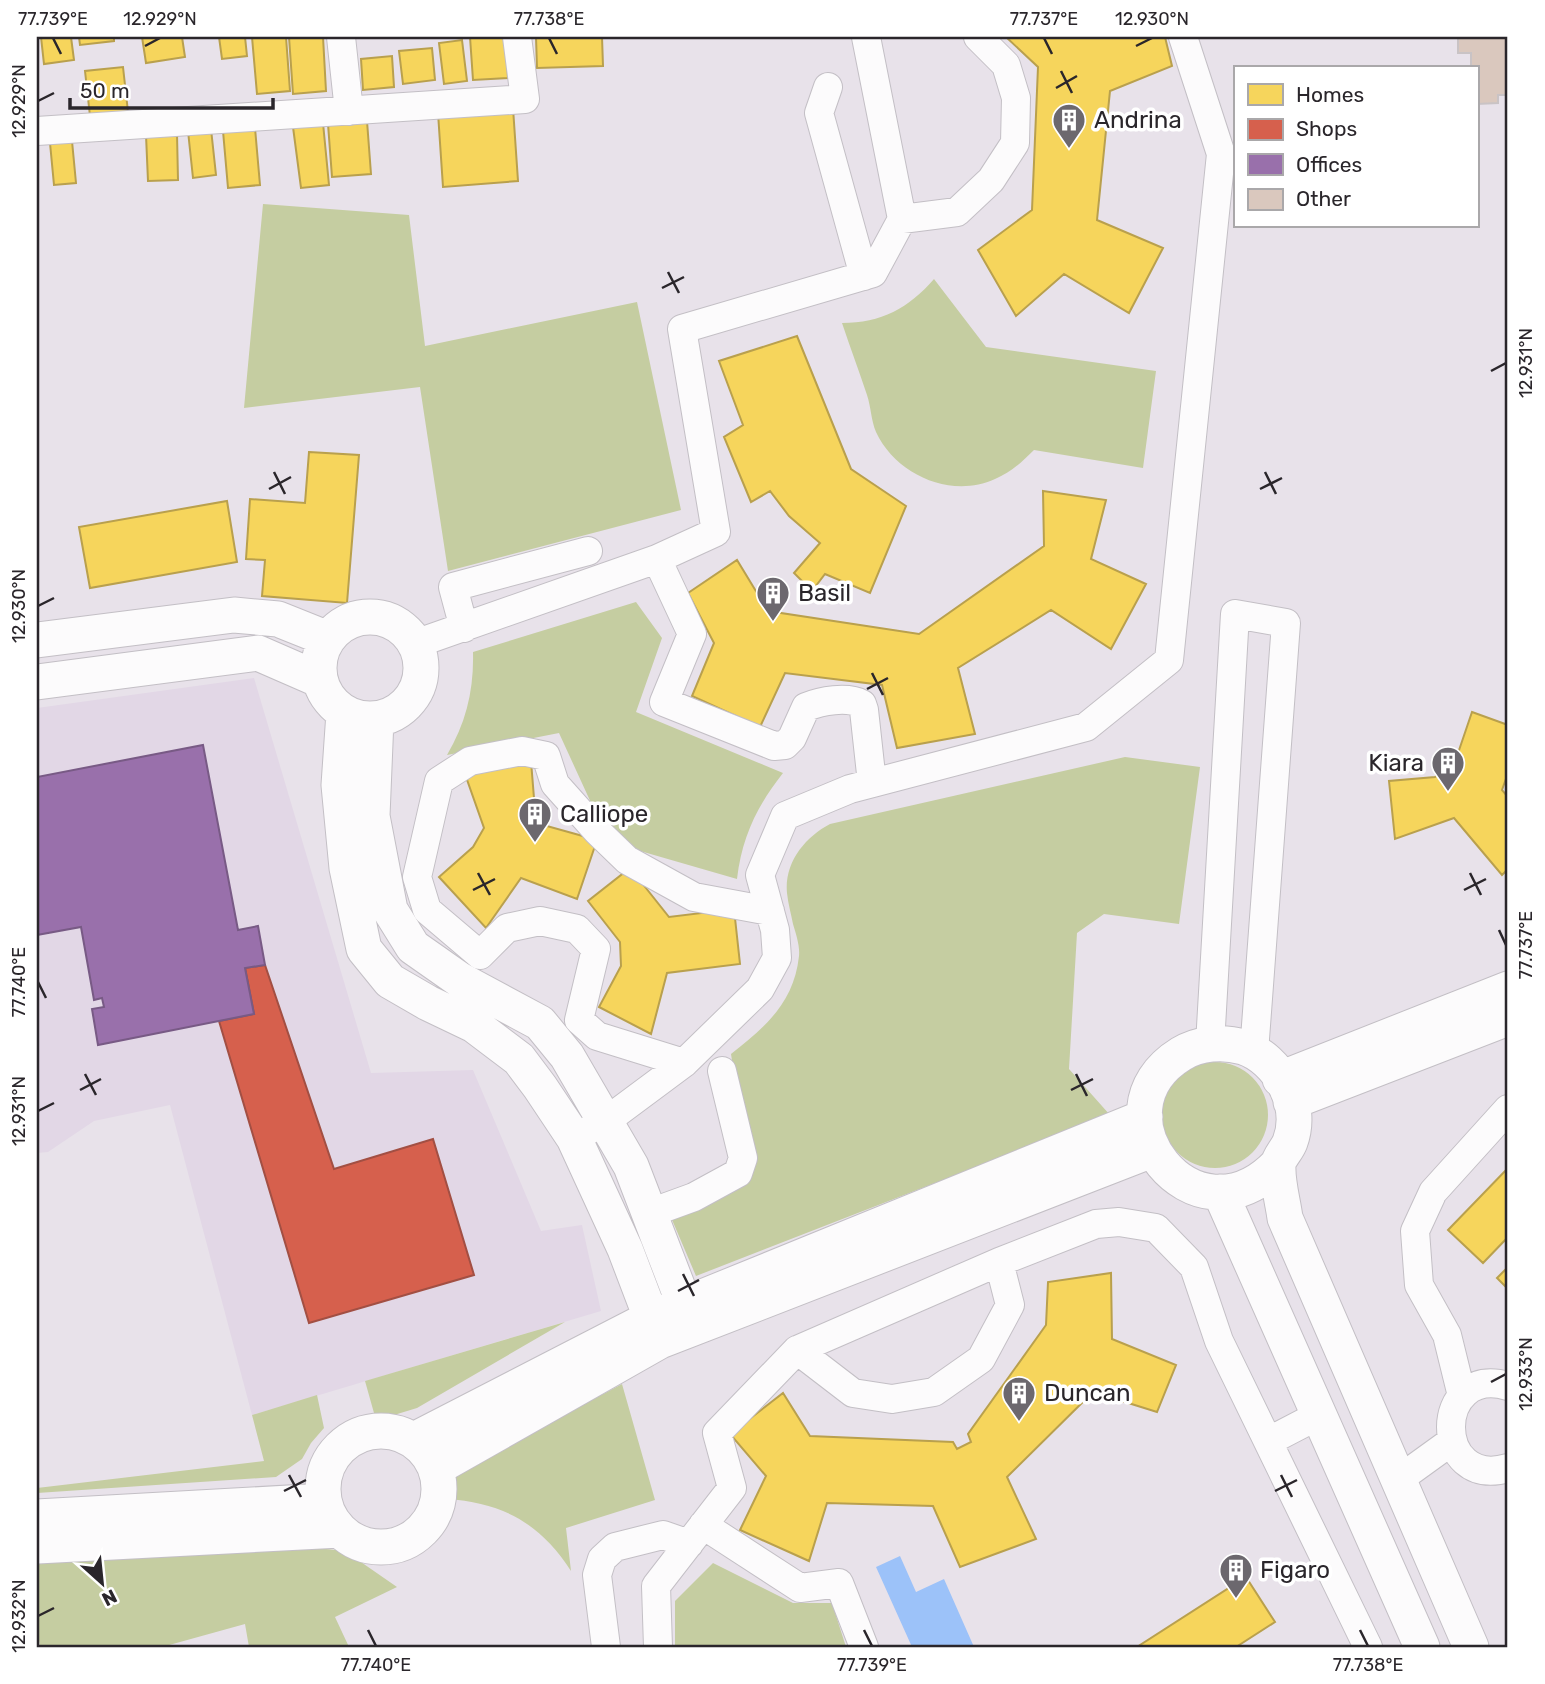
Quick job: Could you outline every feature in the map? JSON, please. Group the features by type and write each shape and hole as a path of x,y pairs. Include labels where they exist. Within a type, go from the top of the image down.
{"street":[{"path":"341,37 349,111"},
{"path":"37,131 525,99 517,37"},
{"path":"415,645 657,559 716,532 682,329 873,273 902,219 866,37"},
{"path":"902,219 957,212 991,180 1015,143 1016,99 1006,65 978,37"},
{"path":"574,1138 606,1121 684,1063 760,989 777,958 775,930 760,875 785,816 872,782 1086,727 1168,660 1220,154 1183,37"},
{"path":"828,87 819,113 864,276"},
{"path":"464,628 453,587 588,551"},
{"path":"657,559 692,634 664,702 774,746 785,745 792,738 806,707 817,703 855,700 862,704 864,710 872,782"},
{"path":"1210,1044 1235,614 1286,623 1254,1052"},
{"path":"37,640 234,615 278,619 328,639"},
{"path":"366,618 395,624 415,645 420,658 421,672 411,698 402,708 360,716 328,699 320,680 320,659 328,639 343,625 366,618"},
{"path":"37,682 258,653 320,680"},
{"path":"360,716 372,816 390,910 413,947 460,980 540,1024 567,1056 631,1166 689,1316"},
{"path":"360,716 339,785 347,868 365,949 390,981 474,1025 519,1059 574,1138 625,1248 656,1330"},
{"path":"684,1063 597,1036 579,1020 596,949 576,929 541,921 507,928 480,955 427,910 416,877 439,781 470,761 522,751 546,756 555,785 627,860 694,897 770,911"},
{"path":"1286,1090 1508,989"},
{"path":"1286,1090 1508,1018"},
{"path":"1210,1044 1225,1044 1254,1052 1267,1060 1286,1090 1294,1115 1291,1140 1278,1164 1258,1181 1233,1191 1207,1191 1182,1183 1160,1164 1148,1134 1151,1088 1159,1075 1181,1054 1210,1044"},
{"path":"650,1213 694,1197 738,1173 743,1158 722,1071"},
{"path":"1462,1396 1447,1335 1419,1284 1415,1231 1433,1192 1508,1109"},
{"path":"414,1440 689,1316 1148,1134"},
{"path":"1278,1164 1285,1218 1471,1647"},
{"path":"1220,1192 1422,1647"},
{"path":"658,1647 656,1586 732,1488 718,1433 797,1350 999,1262 1096,1224 1119,1222 1156,1228 1194,1267 1219,1342 1368,1647"},
{"path":"797,1350 853,1393 892,1399 934,1392 981,1359 1010,1305 999,1262"},
{"path":"436,1468 656,1330"},
{"path":"1508,1386 1488,1383 1472,1388 1453,1409 1450,1425 1451,1441 1457,1452 1475,1468 1487,1471 1508,1468"},
{"path":"1269,1441 1319,1415"},
{"path":"383,1430 400,1433 414,1440 428,1452 436,1468 440,1486 438,1503 431,1520 419,1533 403,1543 373,1547 358,1542 332,1515 323,1478 328,1462 338,1448 351,1438 367,1432 383,1430"},
{"path":"1398,1480 1451,1441"},
{"path":"37,1517 332,1515"},
{"path":"37,1546 332,1515"},
{"path":"606,1647 597,1575 602,1559 615,1547 663,1535 696,1534 800,1588 839,1583 864,1647"},
{"path":"1398,1594 1440,1578"}],"shaded area":[{"path":"254,678 371,1073 473,1070 541,1231 582,1225 601,1311 252,1415 170,1105 94,1121 48,1152 37,1153 37,708"}],"green space":[{"path":"263,204 409,215 425,346 637,302 681,510 448,571 420,387 244,408"},
{"path":"934,279 986,347 1156,371 1143,468 1034,450 1016,467 1000,477 961,486 926,479 897,460 876,432 867,395 842,323 869,320 893,312 915,298"},
{"path":"636,602 662,638 636,712 783,773 752,823 737,879 609,842 559,733 447,755 467,706 473,652"},
{"path":"1125,757 1200,767 1179,924 1104,914 1077,933 1069,1069 1110,1115 696,1276 670,1215 748,1164 731,1054 776,1013 796,973 798,940 788,901 787,882 798,852 812,836 830,824"},
{"path":"1215,1062 1235,1066 1253,1077 1264,1095 1268,1115 1264,1135 1253,1153 1235,1164 1215,1168 1195,1164 1177,1153 1166,1135 1162,1115 1166,1095 1177,1077 1195,1066"},
{"path":"565,1322 417,1408 394,1415 374,1413 365,1381"},
{"path":"622,1384 655,1500 566,1528 571,1571 546,1540 518,1518 486,1505 447,1499 457,1472"},
{"path":"317,1395 324,1428 302,1459 276,1477 37,1493 37,1488 264,1461 252,1415"},
{"path":"289,1545 345,1551 397,1587 335,1617 349,1647 249,1647 245,1624 162,1647 40,1647 37,1625 37,1559"},
{"path":"713,1563 793,1603 832,1603 846,1647 675,1647 675,1601"}],"water":[{"path":"900,1556 916,1592 944,1579 974,1647 912,1647 876,1567"}],"building: Homes":[{"path":"41,37 71,37 74,60 44,64"},
{"path":"79,37 114,37 114,41 80,45"},
{"path":"142,37 182,37 185,57 146,63"},
{"path":"219,37 245,37 247,56 222,59"},
{"path":"252,37 286,37 290,91 257,94"},
{"path":"289,37 323,37 326,91 293,94"},
{"path":"470,37 506,37 508,78 473,80"},
{"path":"536,37 602,37 603,66 537,68"},
{"name":"Andrina","path":"1006,37 1165,37 1172,66 1110,91 1097,220 1163,248 1129,313 1064,274 1016,316 978,250 1032,210 1038,67"},
{"path":"462,40 467,81 444,84 439,43"},
{"path":"432,48 435,80 403,84 399,51"},
{"path":"392,56 394,87 363,90 361,59"},
{"path":"123,67 129,121 91,125 85,71"},
{"path":"513,108 518,181 443,187 438,113"},
{"path":"367,121 371,174 332,177 328,124"},
{"path":"323,123 329,185 301,188 293,127"},
{"path":"255,128 260,185 228,188 223,131"},
{"path":"211,129 216,175 193,178 188,131"},
{"path":"177,134 178,180 148,181 146,135"},
{"path":"72,141 76,183 54,185 50,143"},
{"path":"797,336 851,469 906,506 870,593 825,574 812,591 794,573 820,543 789,516 770,491 751,502 724,437 743,425 719,361"},
{"path":"309,452 359,455 347,603 262,596 265,560 246,559 250,499 305,503"},
{"name":"Basil","path":"1043,491 1106,500 1091,559 1146,584 1111,649 1051,610 958,668 975,734 897,748 882,685 785,673 760,727 692,696 714,643 688,593 737,560 768,611 919,634 1044,546"},
{"path":"227,501 237,562 90,588 79,527"},
{"name":"Kiara","path":"1472,712 1508,725 1508,773 1502,790 1508,797 1508,869 1502,875 1454,818 1395,839 1389,781 1435,777 1455,762"},
{"name":"Calliope","path":"531,761 536,823 597,840 577,899 521,878 486,928 439,877 473,847 484,828 465,774"},
{"name":"Calliope","path":"630,868 669,917 734,909 740,964 667,973 651,1034 599,1007 621,966 620,942 588,901"},
{"path":"1508,1168 1508,1237 1483,1263 1448,1230"},
{"path":"1508,1267 1508,1289 1497,1278"},
{"name":"Duncan","path":"1111,1273 1112,1339 1176,1365 1157,1412 1093,1392 1007,1477 1036,1539 960,1567 933,1506 827,1503 809,1561 740,1530 766,1476 730,1434 783,1393 810,1436 953,1442 957,1449 971,1442 968,1434 1046,1325 1048,1282"},
{"name":"Figaro","path":"1246,1577 1275,1622 1236,1647 1137,1647"}],"building: Shops":[{"path":"265,965 334,1169 433,1139 474,1275 309,1323 219,1021 254,1014 245,968"}],"building: Offices":[{"path":"203,745 238,930 258,926 265,965 245,968 254,1014 98,1045 92,1009 104,1007 102,998 94,1000 81,927 37,935 37,777"}],"building: Other":[{"path":"1458,37 1508,37 1508,95 1498,95 1498,103 1478,104 1478,66 1471,66 1471,53 1458,53"}],"place":[{"name":"Andrina","path":"1069,150"},
{"name":"Basil","path":"773,623"},
{"name":"Kiara","path":"1448,793"},
{"name":"Calliope","path":"535,844"},
{"name":"Duncan","path":"1019,1423"},
{"name":"Figaro","path":"1236,1600"}]}
